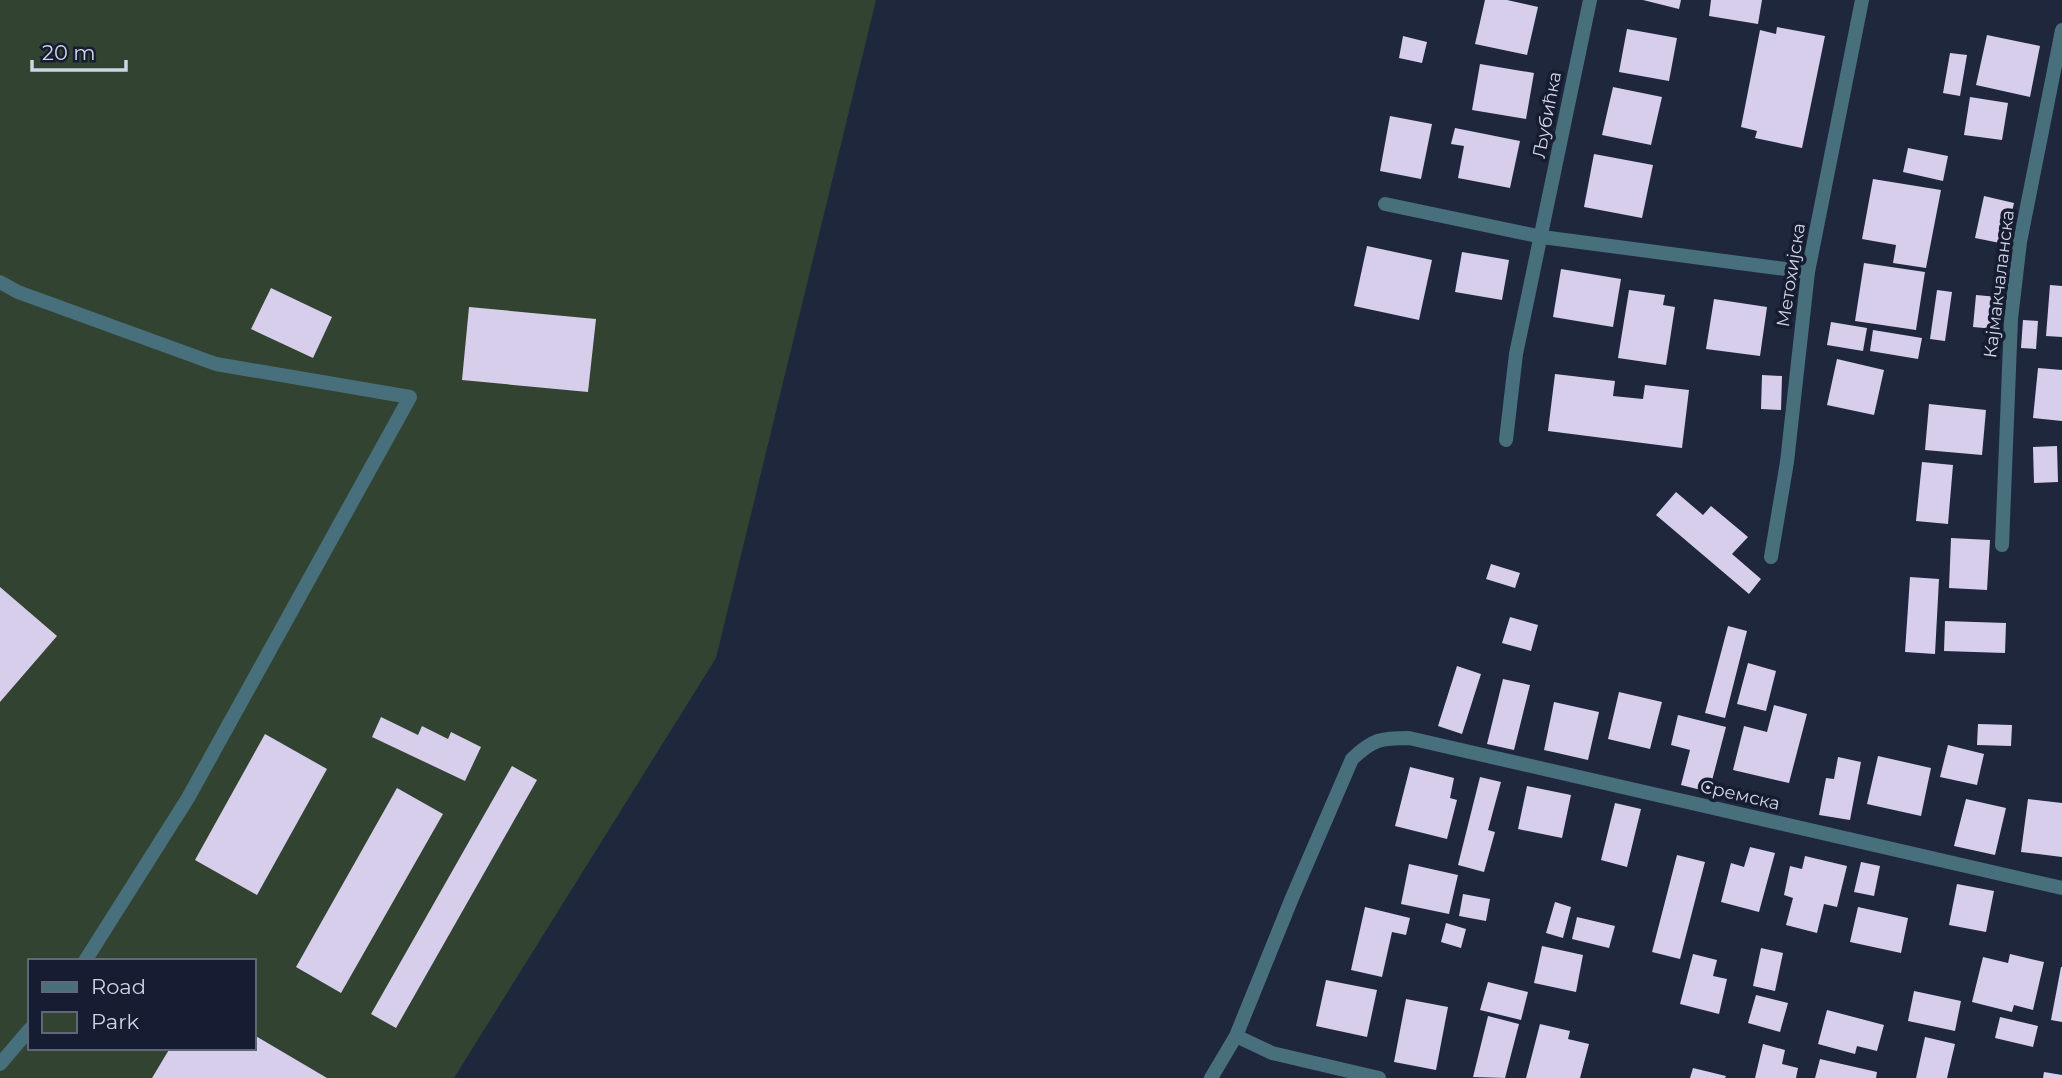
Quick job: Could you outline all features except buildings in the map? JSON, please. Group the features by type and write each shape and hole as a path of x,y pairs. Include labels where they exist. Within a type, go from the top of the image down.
{"street":[{"name":"Љубићка","path":"1506,440 1516,354 1590,0"},
{"name":"Метохијска","path":"1771,557 1787,462 1808,272 1862,0"},
{"name":"Кајмакчаланска","path":"2001,545 2011,319 2020,242 2062,30"},
{"path":"1385,204 1542,237 1808,272"},
{"path":"0,282 18,292 216,364 410,397 188,798 86,959"},
{"name":"Сремска","path":"1211,1078 1236,1036 1352,759 1366,746 1381,738 1409,738 2062,888"},
{"path":"0,1064 28,1031"},
{"path":"1236,1036 1272,1053 1380,1078"}],"green space":[{"path":"0,0 876,0 716,658 454,1078 0,1078"}]}
